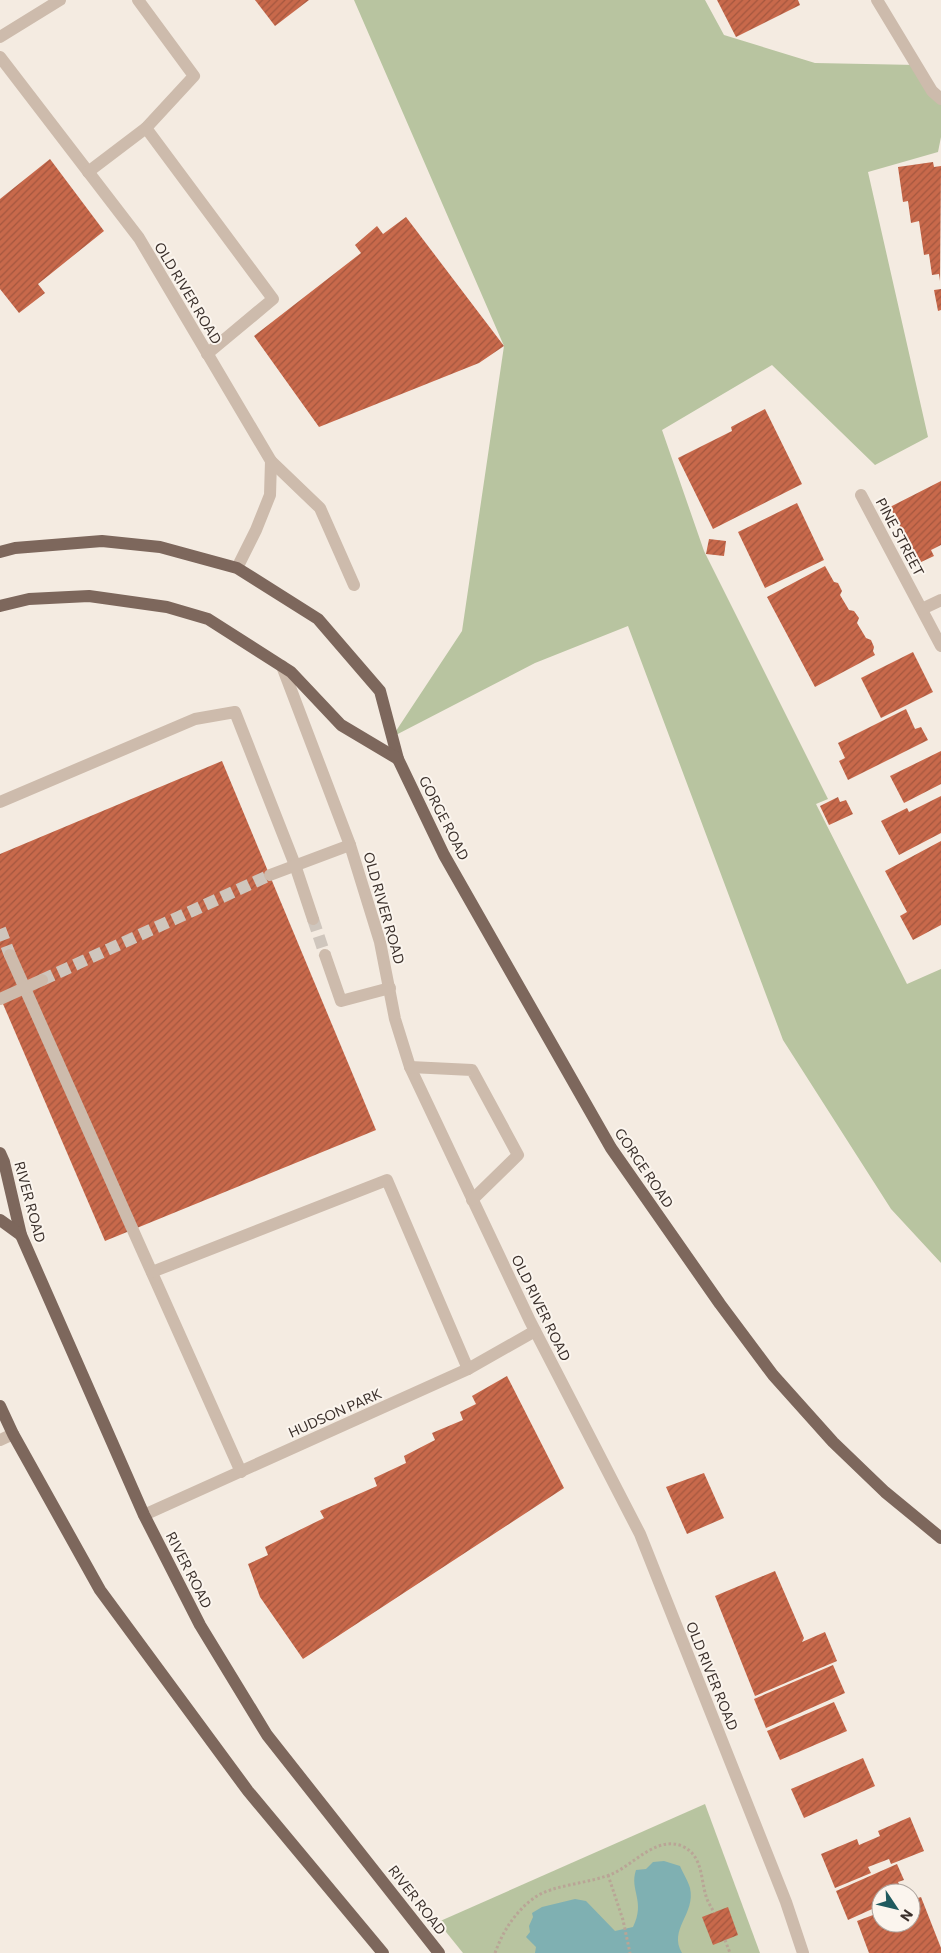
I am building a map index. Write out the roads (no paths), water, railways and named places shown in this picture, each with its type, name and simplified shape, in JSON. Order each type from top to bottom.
[{"type":"main road","name":"GORGE ROAD","points":[[0,552],[15,548],[102,541],[160,547],[237,568],[318,619],[380,691],[398,759],[444,855],[611,1148],[692,1265],[773,1376],[833,1442],[885,1492],[941,1538]]},
{"type":"main road","points":[[0,545],[15,548]]},
{"type":"main road","points":[[0,606],[29,599],[89,596],[167,607],[208,619],[291,672],[341,725],[398,759]]},
{"type":"main road","name":"RIVER ROAD","points":[[0,1153],[4,1162],[20,1235],[144,1515],[200,1625],[267,1735],[439,1953]]},
{"type":"main road","points":[[0,1220],[20,1235]]},
{"type":"main road","points":[[0,1406],[100,1590],[248,1791],[383,1953]]},
{"type":"street","points":[[0,38],[60,0]]},
{"type":"street","points":[[88,172],[146,128],[194,76],[138,0]]},
{"type":"street","points":[[877,0],[932,90],[941,99]]},
{"type":"street","name":"OLD RIVER ROAD","points":[[0,56],[139,238],[271,461],[320,508],[354,585]]},
{"type":"street","points":[[146,128],[273,299],[207,354]]},
{"type":"street","points":[[237,568],[256,530],[270,495],[271,461]]},
{"type":"street","name":"PINE STREET","points":[[861,495],[941,646]]},
{"type":"street","points":[[922,609],[941,600]]},
{"type":"street","name":"OLD RIVER ROAD","points":[[282,666],[350,845],[380,942],[395,1019],[410,1067],[532,1326],[640,1534],[786,1902],[804,1953]]},
{"type":"street","points":[[0,802],[194,719],[235,712],[295,865],[313,919]]},
{"type":"street","points":[[270,875],[350,845]]},
{"type":"street","points":[[10,955],[240,1472]]},
{"type":"street","points":[[325,955],[341,1001],[390,988]]},
{"type":"street","points":[[0,999],[42,980]]},
{"type":"street","points":[[410,1067],[472,1070],[518,1156],[472,1200]]},
{"type":"street","points":[[152,1272],[387,1180],[468,1369]]},
{"type":"street","name":"HUDSON PARK","points":[[144,1515],[468,1369],[532,1326]]},
{"type":"street","points":[[0,1440],[14,1434]]},
{"type":"water","points":[[664,1861],[680,1866],[690,1888],[689,1906],[678,1936],[682,1953],[535,1953],[536,1947],[526,1937],[530,1932],[529,1926],[533,1917],[532,1913],[542,1907],[575,1899],[586,1901],[615,1931],[633,1927],[638,1910],[634,1884],[636,1870],[646,1869],[653,1862]]},
{"type":"tunnel","points":[[42,980],[270,875]]},
{"type":"tunnel","points":[[313,919],[325,955]]},
{"type":"tunnel","points":[[0,929],[10,955]]}]
